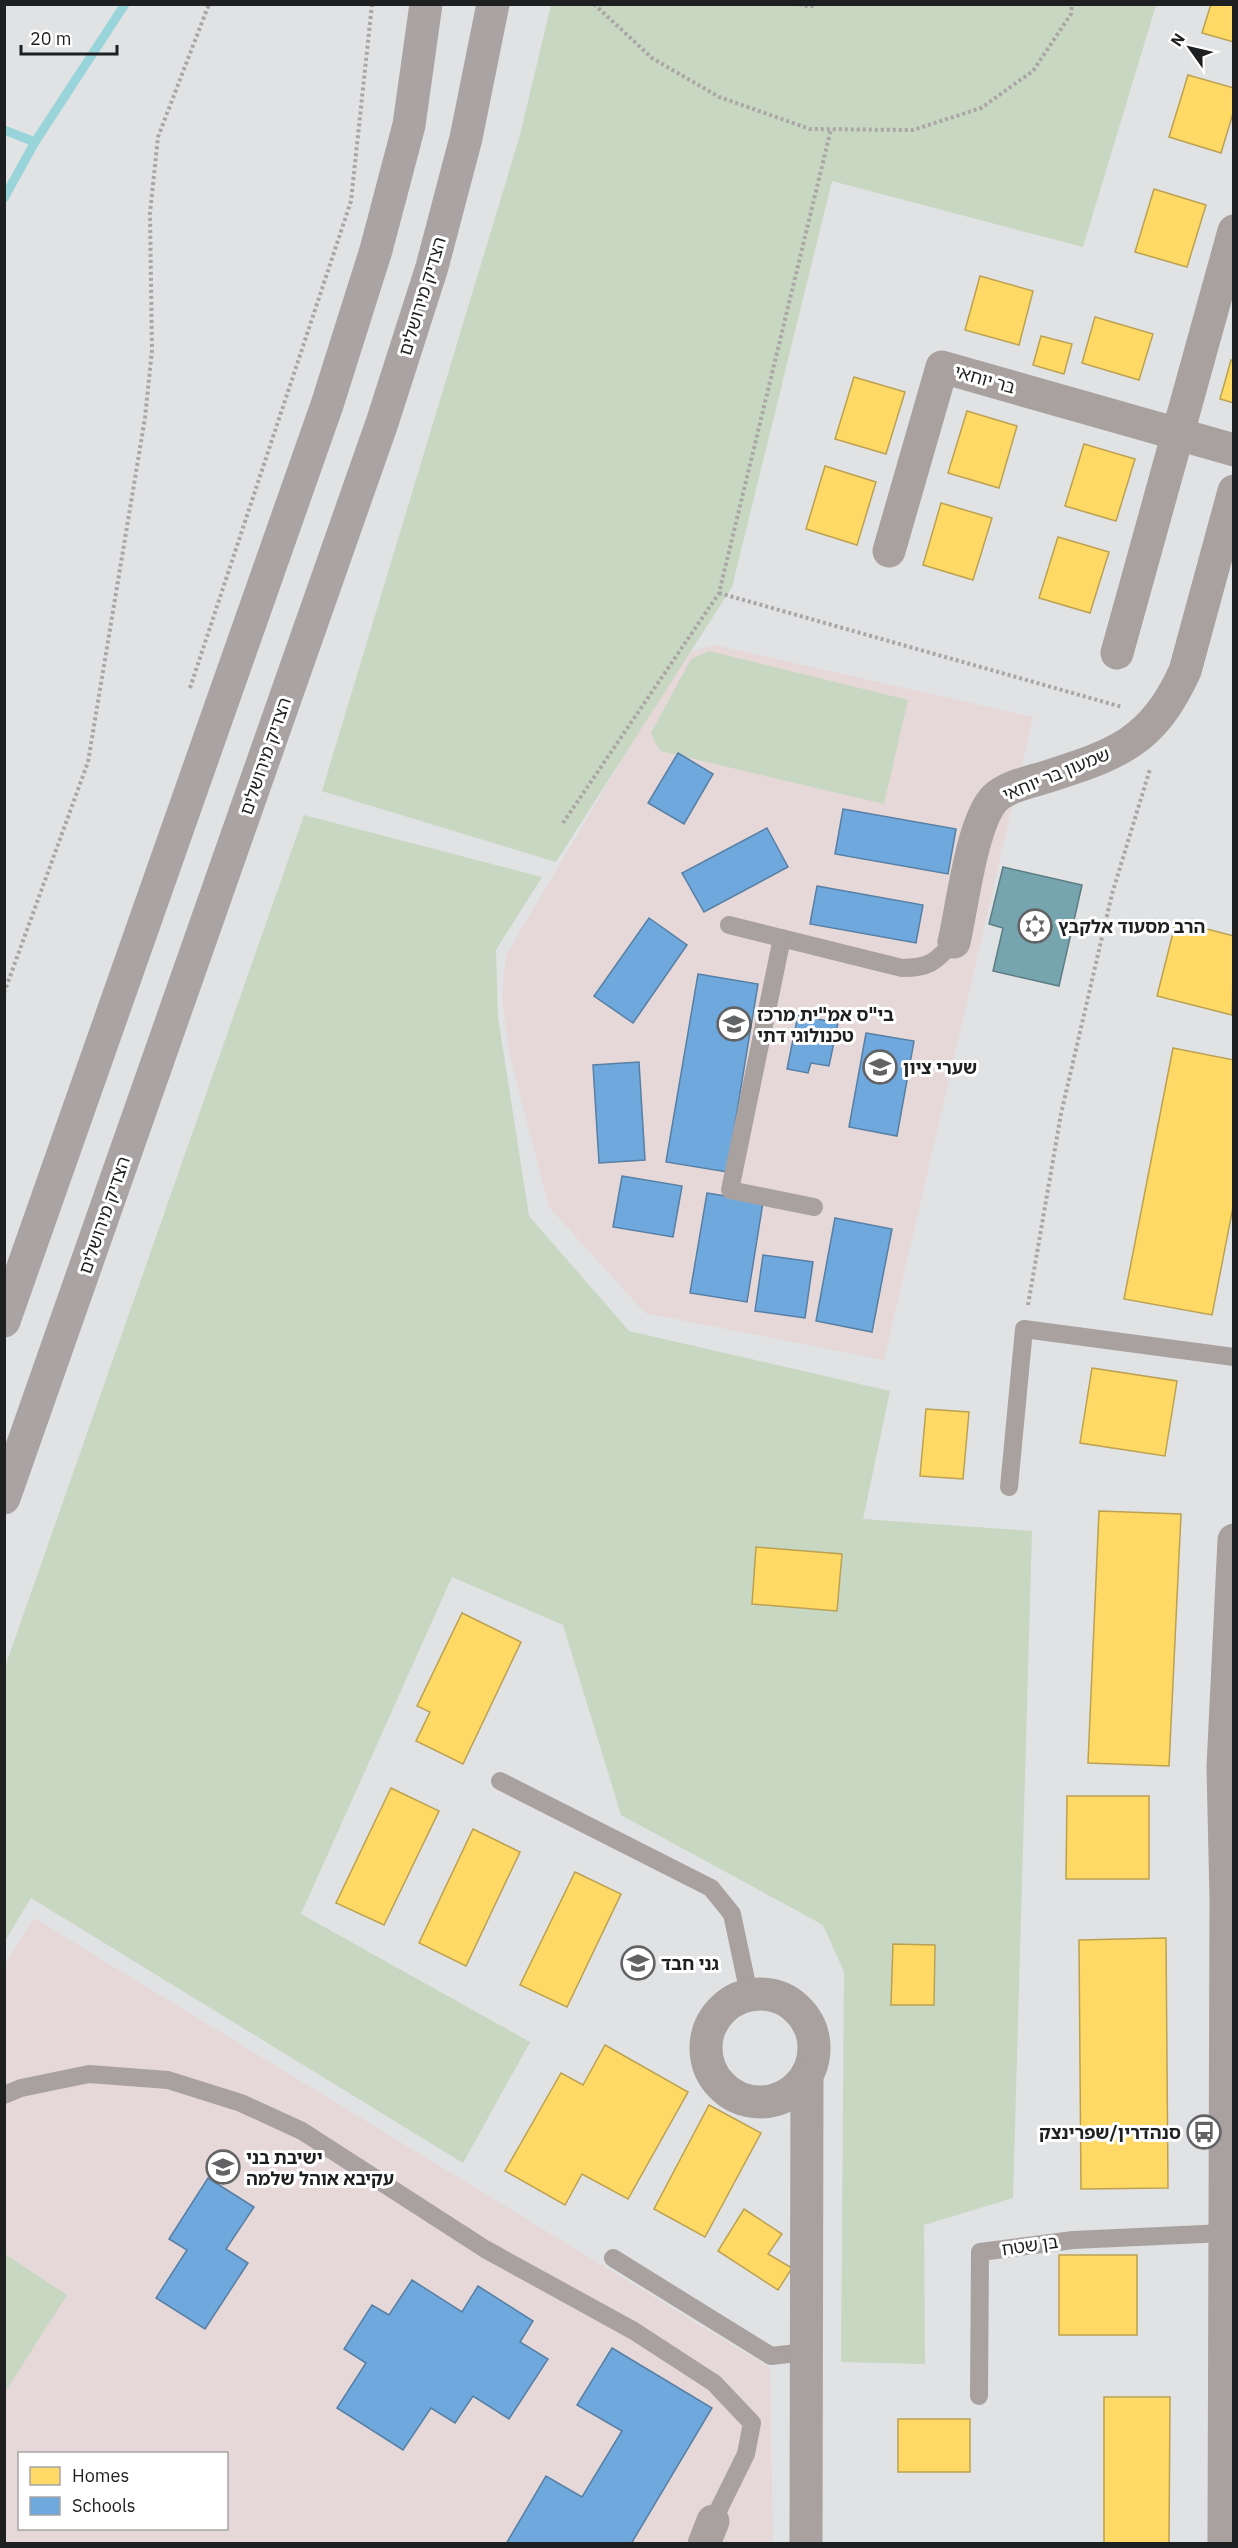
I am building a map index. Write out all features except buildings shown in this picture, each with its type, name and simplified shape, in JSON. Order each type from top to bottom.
[{"type":"main road","points":[[4,1321],[327,405],[376,250],[406,136],[426,4]]},
{"type":"main road","name":"הצדיק מירושלים","points":[[4,1498],[382,423],[432,267],[466,138],[493,4]]},
{"type":"street","points":[[1117,653],[1233,231]]},
{"type":"street","name":"בר יוחאי","points":[[889,551],[942,367],[1233,450]]},
{"type":"street","name":"שמעון בר יוחאי","points":[[954,942],[979,828],[996,798],[1014,787],[1094,761],[1142,734],[1160,717],[1172,698],[1185,671],[1233,491]]},
{"type":"street","points":[[1224,2544],[1225,2233],[1230,1898],[1222,1767],[1233,1540]]},
{"type":"street","points":[[806,2544],[807,2075],[813,2058],[814,2040],[809,2023],[798,2008],[784,1998],[767,1993],[748,1994],[732,2001],[718,2013],[709,2029],[706,2046],[708,2064],[716,2080],[729,2092],[745,2100],[763,2102],[780,2098],[795,2089],[807,2075]]},
{"type":"lane","points":[[729,925],[902,968],[921,968],[934,963],[954,942]]},
{"type":"lane","points":[[782,938],[730,1190],[814,1207]]},
{"type":"lane","points":[[1009,1487],[1024,1329],[1233,1357]]},
{"type":"lane","points":[[500,1781],[711,1888],[732,1914],[748,1994]]},
{"type":"lane","points":[[4,2095],[21,2088],[89,2074],[168,2080],[241,2103],[302,2131],[485,2249],[634,2331],[714,2383],[752,2423],[746,2454],[708,2532]]},
{"type":"lane","name":"בן שטח","points":[[979,2396],[980,2252],[1072,2240],[1225,2233]]},
{"type":"lane","points":[[613,2258],[771,2356],[806,2352]]},
{"type":"path","points":[[4,993],[88,762],[146,418],[152,350],[150,213],[158,137],[209,4]]},
{"type":"path","points":[[189,688],[351,201],[372,4]]},
{"type":"path","points":[[594,4],[652,58],[719,97],[810,129],[913,130],[981,108],[1033,71],[1071,14],[1072,4]]},
{"type":"path","points":[[799,4],[810,7],[816,4]]},
{"type":"path","points":[[563,823],[719,593],[831,129]]},
{"type":"path","points":[[719,593],[1160,717]]},
{"type":"path","points":[[1024,1329],[1061,1114],[1112,894],[1152,764]]},
{"type":"shaded area","name":"בי\"ס אמ\"ית מרכז טכנולוגי דתי","points":[[715,645],[1033,717],[884,1360],[645,1313],[549,1207],[509,1052],[502,997],[506,955],[685,653]]},
{"type":"shaded area","name":"ישיבת בני עקיבא אוהל שלמה","points":[[34,1918],[770,2368],[773,2543],[5,2543],[4,1966]]},
{"type":"green space","points":[[551,5],[1156,5],[1083,247],[832,181],[732,587],[556,862],[322,791],[520,135]]},
{"type":"green space","points":[[709,651],[908,700],[884,804],[660,751],[651,733],[691,659]]},
{"type":"green space","points":[[304,815],[542,877],[496,950],[498,1017],[529,1216],[629,1331],[890,1391],[863,1519],[1032,1531],[1013,2198],[924,2225],[925,2364],[841,2362],[844,1972],[823,1925],[621,1815],[563,1625],[452,1577],[301,1914],[530,2042],[463,2163],[31,1898],[5,1941],[5,1667]]},
{"type":"green space","points":[[5,2254],[67,2295],[5,2392]]},
{"type":"waterway","points":[[4,198],[35,142],[125,4]]},
{"type":"waterway","points":[[4,130],[35,142]]},
{"type":"place","name":"הרב מסעוד אלקבץ","points":[[1035,926]]},
{"type":"place","name":"בי\"ס אמ\"ית מרכז טכנולוגי דתי","points":[[734,1024]]},
{"type":"place","name":"שערי ציון","points":[[880,1067]]},
{"type":"place","name":"גני חבד","points":[[638,1963]]},
{"type":"place","name":"סנהדרין/שפרינצק","points":[[1204,2132]]},
{"type":"place","name":"ישיבת בני עקיבא אוהל שלמה","points":[[223,2167]]}]
